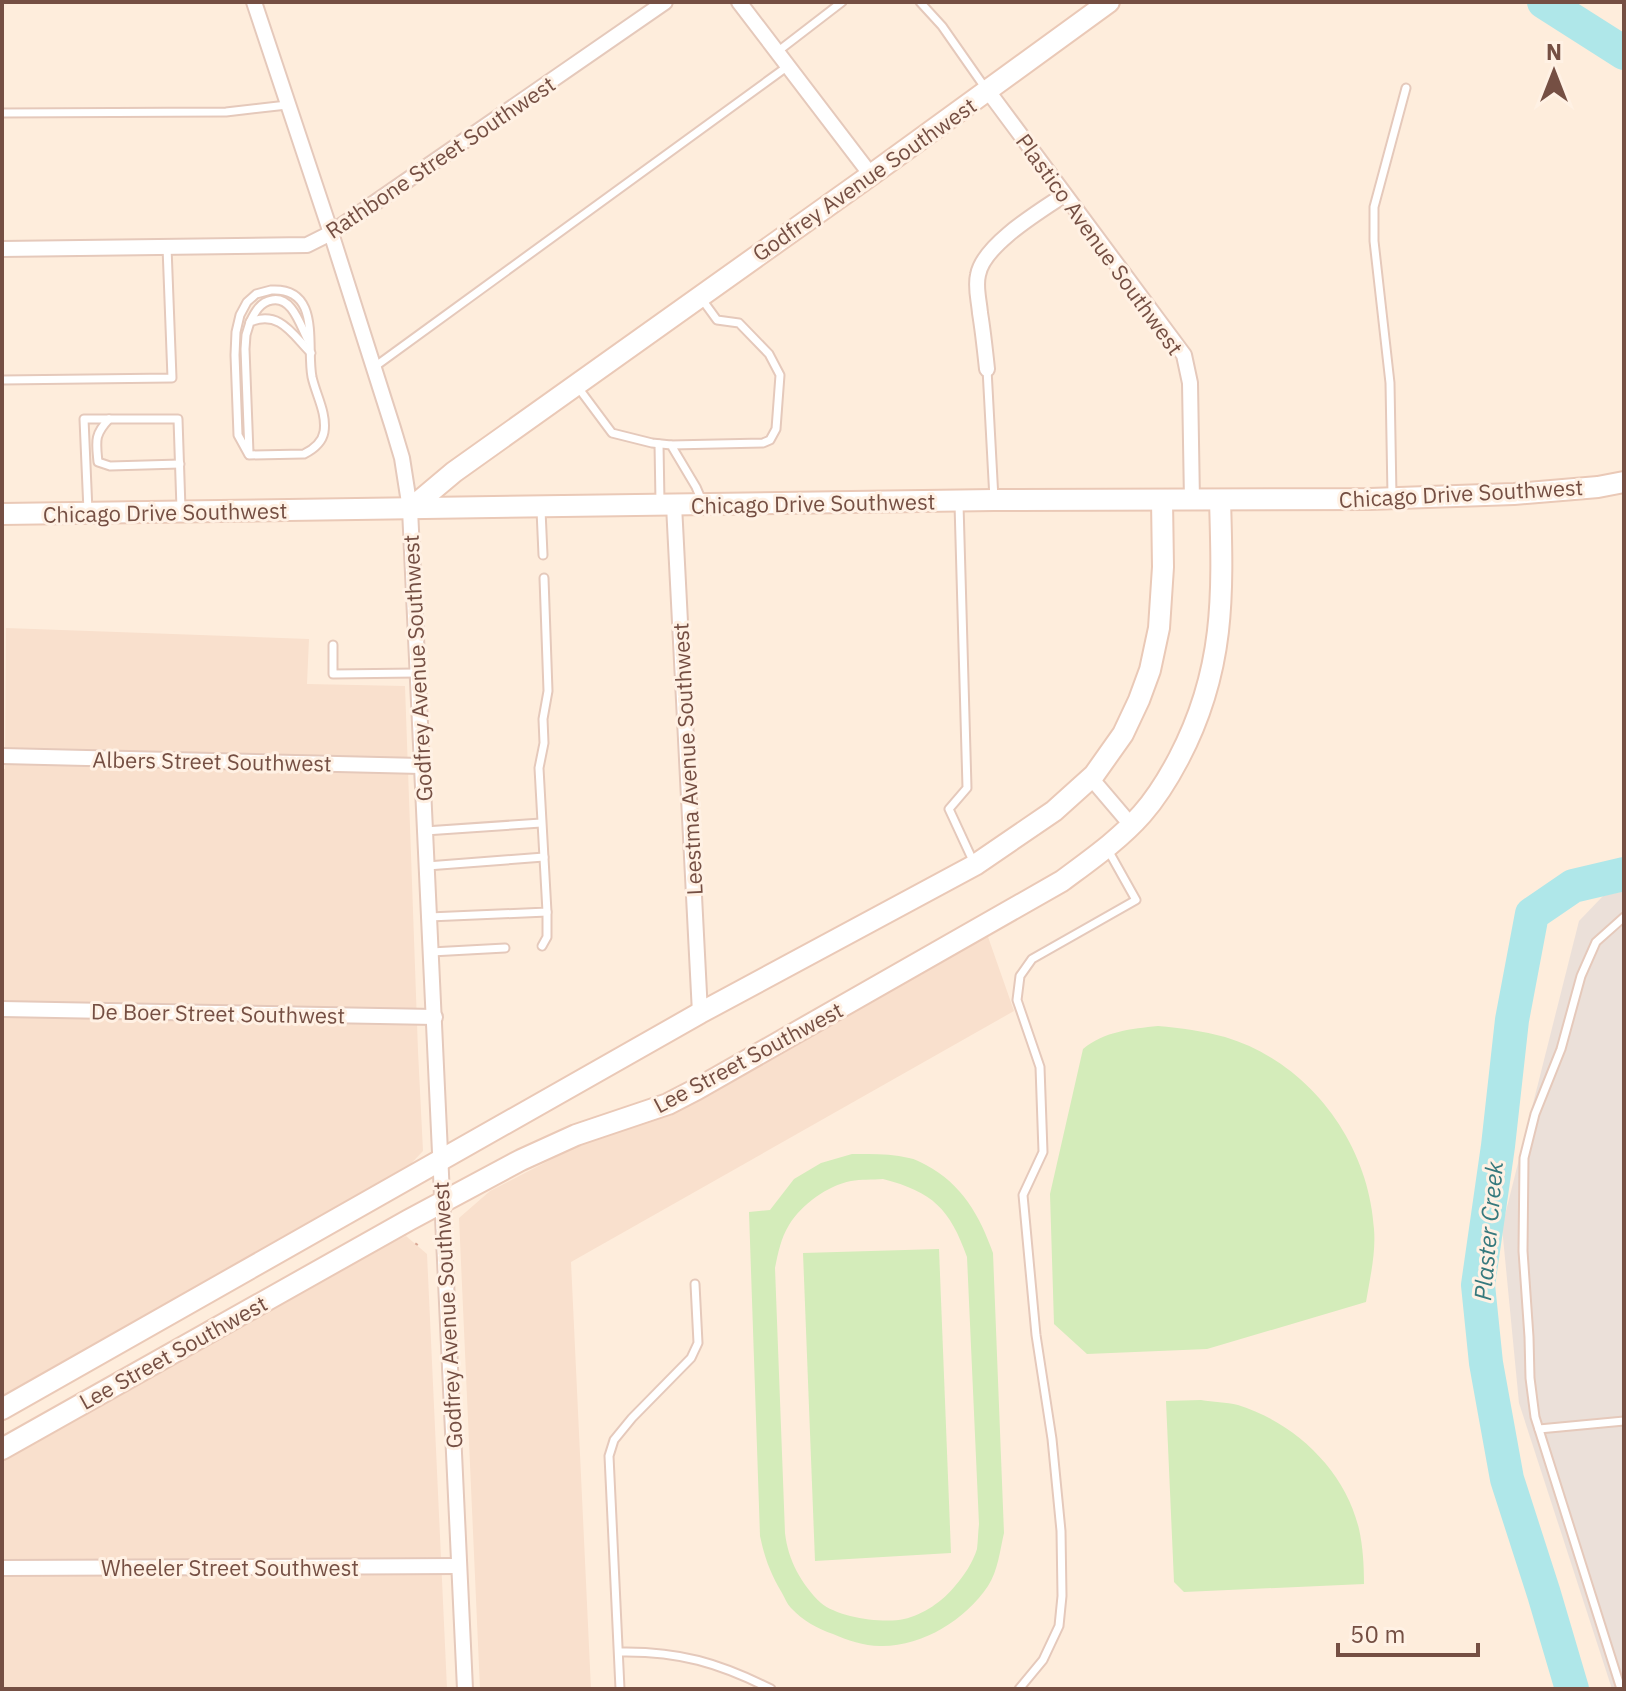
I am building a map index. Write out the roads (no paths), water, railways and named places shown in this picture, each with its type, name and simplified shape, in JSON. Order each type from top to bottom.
[{"type":"street","points":[[254,2],[402,458],[410,509]]},
{"type":"street","name":"Rathbone Street Southwest","points":[[2,249],[299,246],[316,242],[665,2]]},
{"type":"street","points":[[739,2],[871,175]]},
{"type":"street","name":"Godfrey Avenue Southwest","points":[[465,1689],[410,509],[454,472],[1109,2]]},
{"type":"street","name":"Plastico Avenue Southwest","points":[[988,91],[1184,355],[1190,383],[1192,501]]},
{"type":"street","points":[[987,369],[977,288],[978,272],[1003,239],[1064,195]]},
{"type":"street","name":"Chicago Drive Southwest","points":[[2,514],[994,500],[1392,498],[1514,494],[1624,482]]},
{"type":"street","name":"Lee Street Southwest","points":[[2,1409],[700,1013],[975,865],[1054,811],[1091,778],[1123,734],[1150,670],[1159,628],[1163,567],[1162,500]]},
{"type":"street","name":"Lee Street Southwest","points":[[2,1449],[521,1160],[576,1135],[668,1104],[697,1089],[1062,881],[1107,848],[1143,814],[1168,779],[1188,741],[1210,683],[1221,613],[1220,500]]},
{"type":"street","name":"Leestma Avenue Southwest","points":[[667,506],[700,1013]]},
{"type":"street","name":"Albers Street Southwest","points":[[2,756],[421,766]]},
{"type":"street","points":[[1091,778],[1131,825]]},
{"type":"street","name":"De Boer Street Southwest","points":[[2,1009],[435,1017]]},
{"type":"street","name":"Wheeler Street Southwest","points":[[2,1568],[459,1566]]},
{"type":"lane","points":[[777,52],[842,2]]},
{"type":"lane","points":[[920,2],[942,26],[988,91]]},
{"type":"lane","points":[[373,368],[788,66]]},
{"type":"lane","points":[[1392,498],[1390,383],[1374,241],[1374,207],[1406,88]]},
{"type":"lane","points":[[2,113],[226,112],[287,105]]},
{"type":"lane","points":[[2,380],[172,378],[167,247]]},
{"type":"lane","points":[[281,290],[293,293],[305,309],[309,321],[313,380],[324,421],[321,440],[304,454],[249,455],[238,435],[235,355],[238,323],[247,302],[256,294],[281,290]]},
{"type":"lane","points":[[575,385],[612,433],[671,445],[763,443],[770,440],[776,429],[780,375],[769,354],[739,323],[717,320],[700,296]]},
{"type":"lane","points":[[249,455],[245,349],[246,335],[257,308],[274,299],[285,301],[292,309],[311,350]]},
{"type":"lane","points":[[250,322],[266,317],[278,320],[311,350]]},
{"type":"lane","points":[[987,369],[994,500]]},
{"type":"lane","points":[[89,513],[84,419],[178,419],[181,512]]},
{"type":"lane","points":[[109,419],[99,430],[96,444],[98,462],[110,466],[180,464]]},
{"type":"lane","points":[[659,444],[667,506]]},
{"type":"lane","points":[[671,445],[704,505]]},
{"type":"lane","points":[[959,501],[967,788],[949,809],[975,865]]},
{"type":"lane","points":[[541,507],[543,555]]},
{"type":"lane","points":[[542,946],[547,937],[539,768],[548,691],[544,578]]},
{"type":"lane","points":[[333,645],[333,674],[417,673]]},
{"type":"lane","points":[[425,831],[541,823]]},
{"type":"lane","points":[[1019,1689],[1043,1660],[1059,1626],[1062,1596],[1061,1531],[1052,1439],[1036,1335],[1023,1195],[1043,1152],[1040,1067],[1017,1000],[1020,976],[1032,959],[1136,900],[1107,848]]},
{"type":"lane","points":[[427,866],[544,857]]},
{"type":"lane","points":[[429,917],[547,912]]},
{"type":"lane","points":[[1621,1689],[1535,1417],[1523,1251],[1524,1158],[1535,1114],[1561,1049],[1581,976],[1596,942],[1624,917]]},
{"type":"lane","points":[[431,952],[505,948]]},
{"type":"lane","points":[[620,1689],[609,1456],[614,1440],[632,1418],[691,1358],[698,1343],[695,1284]]},
{"type":"lane","points":[[1539,1429],[1624,1421]]},
{"type":"lane","points":[[620,1652],[681,1656],[718,1665],[771,1689]]},
{"type":"waterway","name":"Plaster Creek","points":[[1544,2],[1624,53]]},
{"type":"waterway","name":"Plaster Creek","points":[[1572,1689],[1507,1479],[1486,1363],[1478,1285],[1512,1020],[1532,914],[1573,886],[1624,874]]}]
